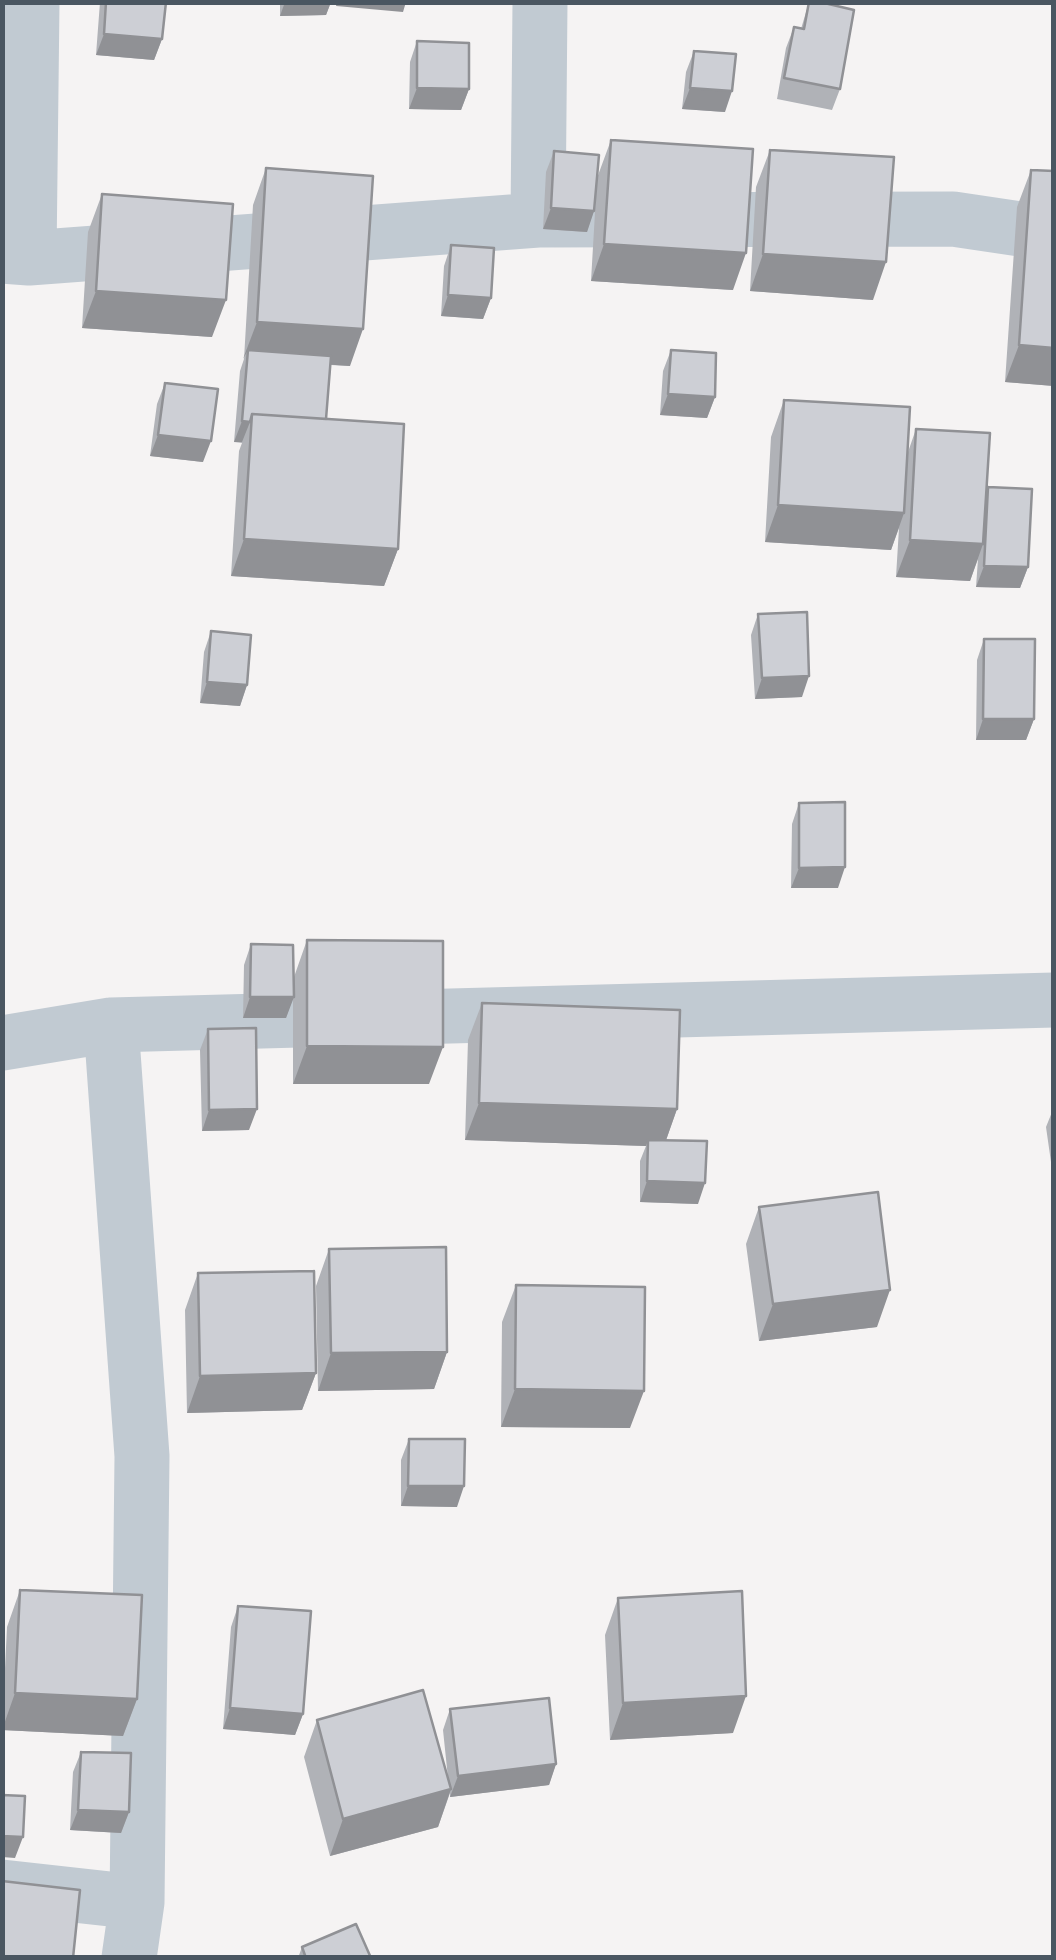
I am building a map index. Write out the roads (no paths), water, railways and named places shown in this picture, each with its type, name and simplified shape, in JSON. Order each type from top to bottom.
[{"type":"street","points":[[32,2],[16,258],[538,220],[953,220],[1054,234]]},
{"type":"street","points":[[538,220],[540,2]]},
{"type":"street","points":[[2,1043],[111,1025],[1054,1000]]},
{"type":"street","points":[[111,1025],[142,1456],[137,1902],[129,1958]]},
{"type":"street","points":[[2,1887],[137,1902]]}]
